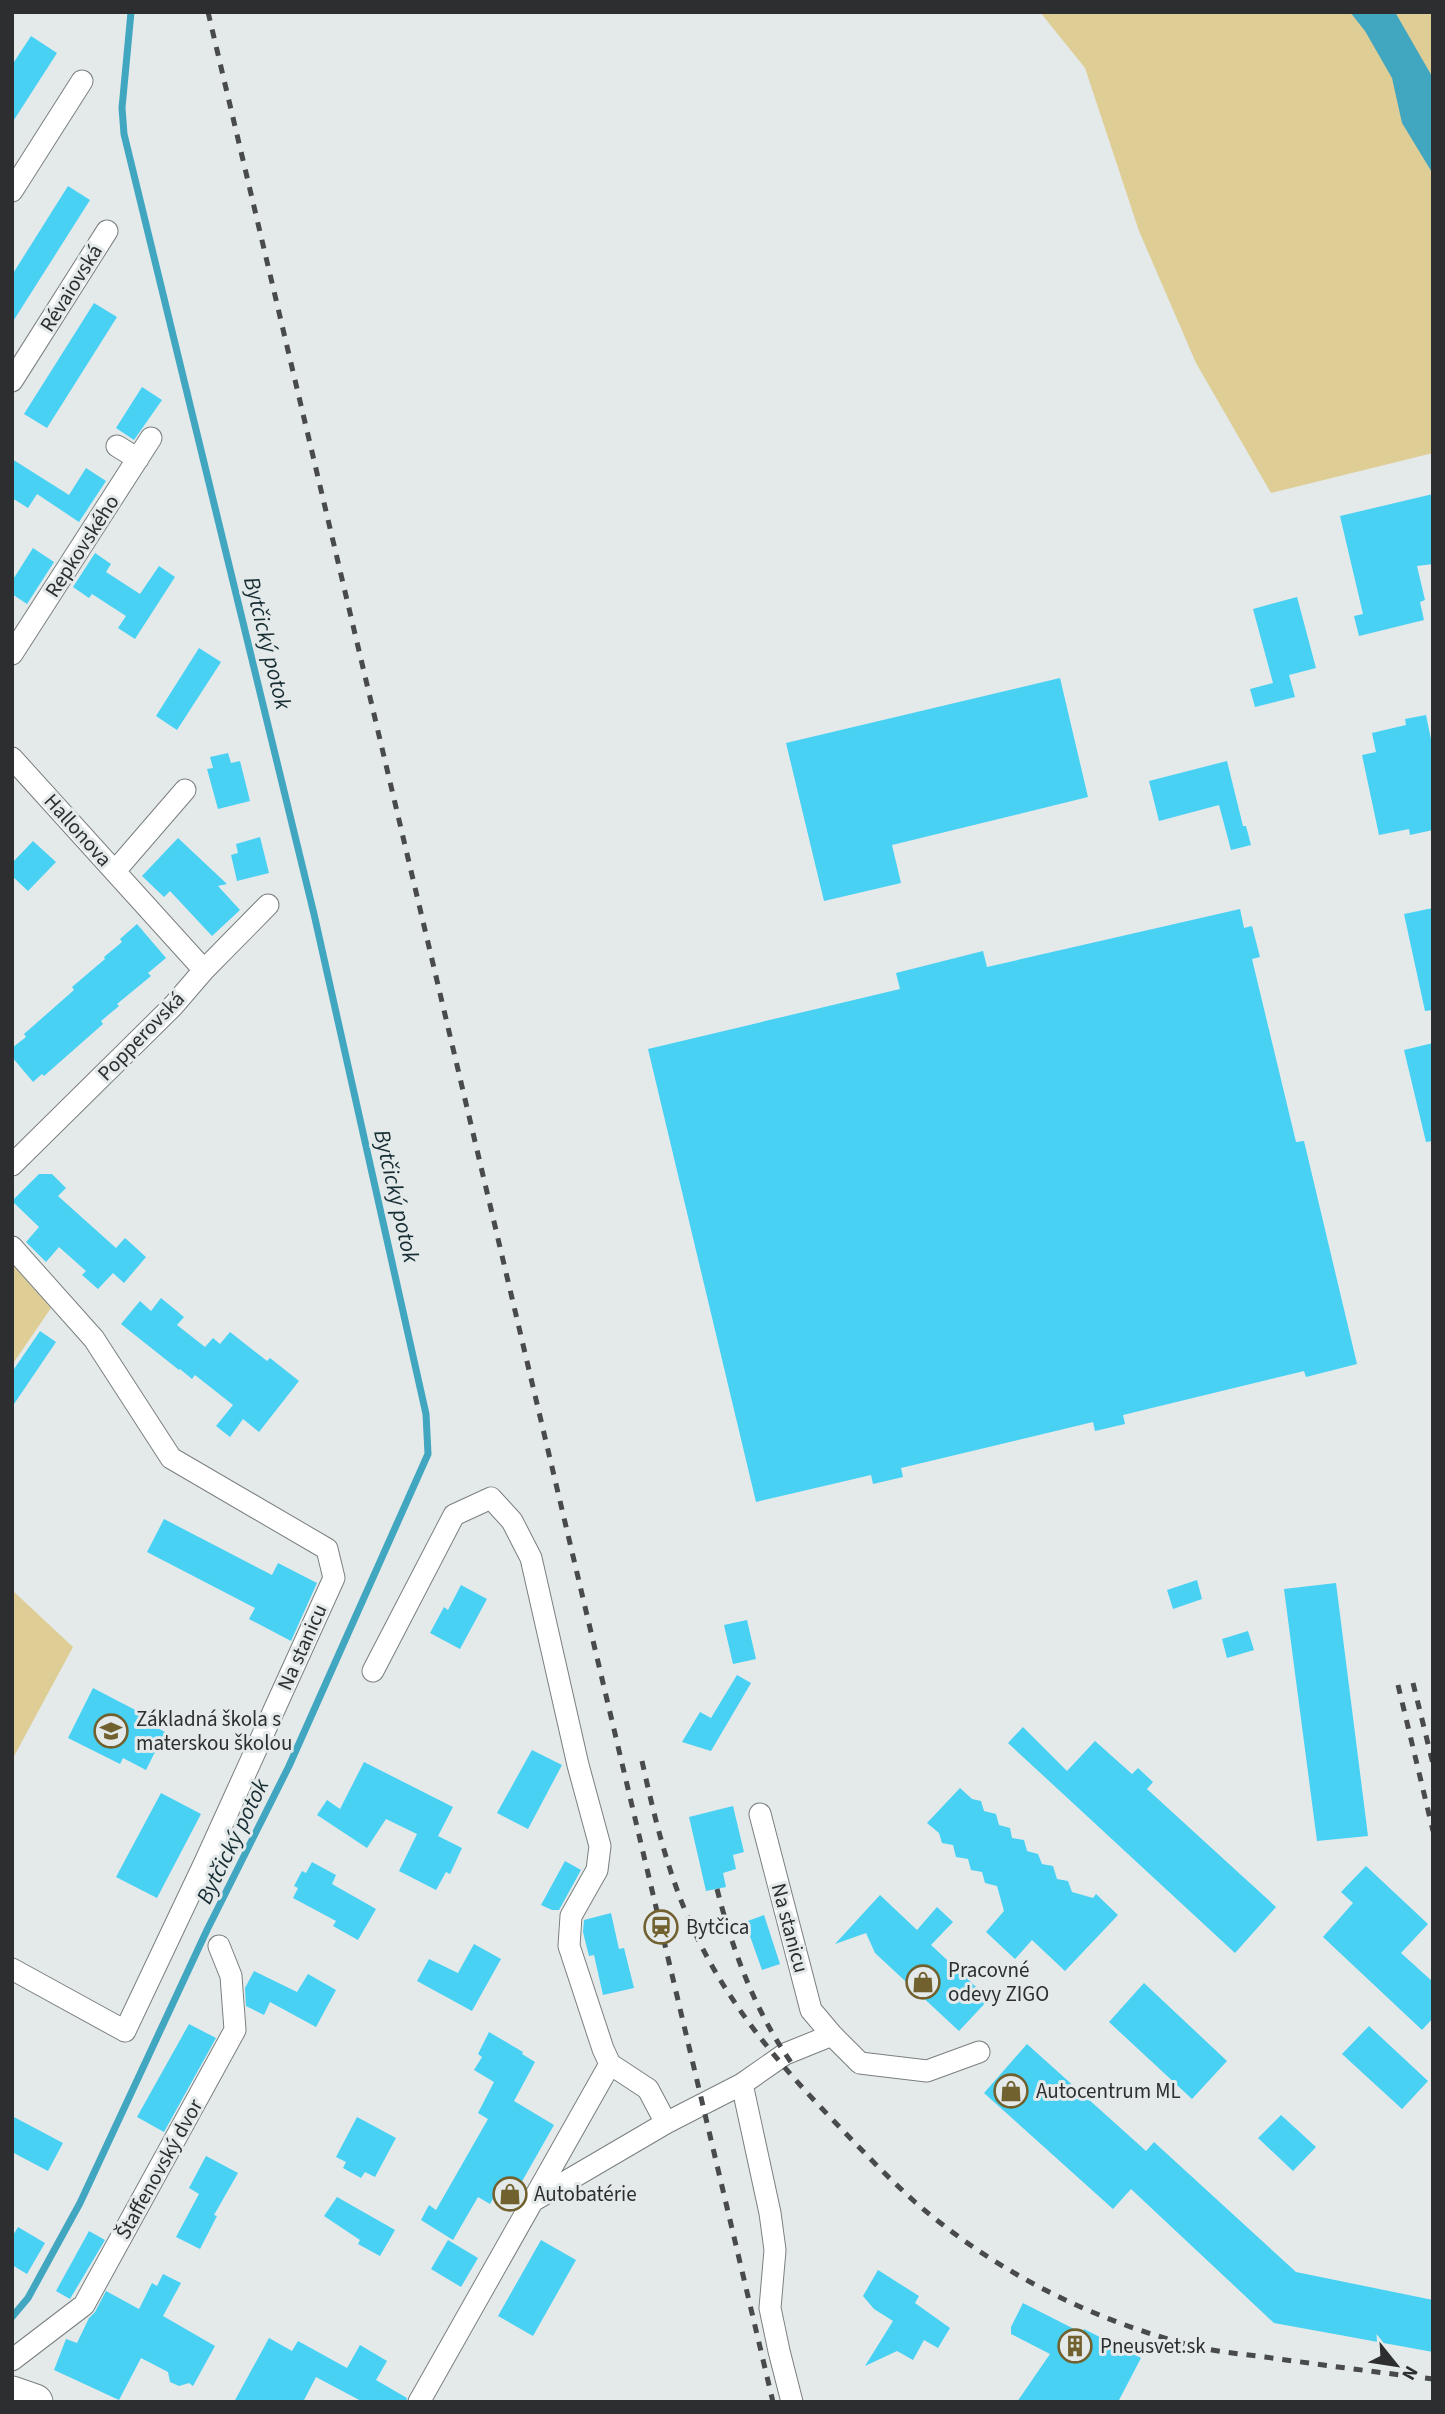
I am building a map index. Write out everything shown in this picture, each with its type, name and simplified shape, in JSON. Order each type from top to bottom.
[{"type":"main road","points":[[12,2394],[35,2402]]},
{"type":"street","points":[[12,191],[82,81]]},
{"type":"street","name":"Révaiovská","points":[[12,381],[107,230]]},
{"type":"street","name":"Repkovského","points":[[12,654],[151,438]]},
{"type":"street","points":[[117,446],[138,459]]},
{"type":"street","name":"Hallonova","points":[[12,758],[204,970]]},
{"type":"street","name":"Hallonova","points":[[115,871],[186,790]]},
{"type":"street","name":"Popperovská","points":[[12,1165],[173,1006],[268,905]]},
{"type":"street","name":"Na stanicu","points":[[12,1247],[94,1339],[171,1458],[327,1549],[334,1578],[125,2031],[12,1969]]},
{"type":"street","points":[[373,1671],[454,1516],[491,1498],[512,1521],[531,1558],[578,1765],[600,1846],[597,1870],[571,1916],[569,1946],[610,2064],[648,2089],[666,2123]]},
{"type":"street","name":"Na stanicu","points":[[760,1814],[811,2010],[832,2035],[860,2063],[927,2071],[979,2052]]},
{"type":"street","name":"Štaffenovský dvor","points":[[12,2360],[83,2305],[235,2029],[231,1976],[219,1946]]},
{"type":"street","points":[[530,2203],[666,2123],[742,2084],[785,2054],[832,2035]]},
{"type":"street","points":[[419,2402],[610,2064]]},
{"type":"street","points":[[742,2084],[771,2213],[775,2250],[770,2308],[792,2402]]},
{"type":"shaded area","points":[[1040,12],[1433,12],[1433,453],[1271,493],[1196,363],[1139,231],[1085,68]]},
{"type":"shaded area","points":[[12,1264],[51,1308],[12,1365]]},
{"type":"shaded area","points":[[12,1590],[73,1647],[12,1760]]},
{"type":"water","points":[[1350,12],[1395,12],[1433,78],[1433,174],[1402,123],[1392,78],[1365,31]]},
{"type":"building","points":[[31,36],[57,53],[12,123],[12,65]]},
{"type":"building","points":[[68,186],[90,200],[12,323],[12,275]]},
{"type":"building","points":[[94,303],[117,317],[47,428],[24,414]]},
{"type":"building","points":[[142,387],[162,400],[134,440],[116,428]]},
{"type":"building","points":[[12,459],[69,495],[86,468],[106,481],[79,522],[37,494],[28,508],[12,498]]},
{"type":"building","points":[[1433,494],[1433,564],[1417,566],[1425,600],[1420,602],[1424,620],[1359,636],[1354,616],[1363,614],[1340,516]]},
{"type":"building","points":[[33,548],[54,562],[27,604],[12,594],[12,581]]},
{"type":"building","points":[[95,553],[111,564],[106,572],[140,594],[159,566],[175,577],[135,639],[118,628],[126,616],[92,594],[89,598],[73,587]]},
{"type":"building","points":[[1297,597],[1316,668],[1289,675],[1295,697],[1255,707],[1250,689],[1273,683],[1253,609]]},
{"type":"building","points":[[199,648],[221,662],[177,730],[156,716]]},
{"type":"building","points":[[1060,678],[1088,797],[892,845],[901,883],[824,901],[786,743]]},
{"type":"building","points":[[1426,715],[1433,749],[1433,830],[1410,835],[1409,829],[1379,835],[1362,755],[1376,752],[1372,733],[1406,725],[1405,719]]},
{"type":"building","points":[[228,753],[231,763],[240,761],[250,801],[218,809],[207,769],[213,768],[210,757]]},
{"type":"building","points":[[1227,761],[1243,826],[1246,826],[1251,845],[1231,850],[1219,805],[1159,821],[1149,781]]},
{"type":"building","points":[[260,837],[269,873],[237,881],[231,855],[238,853],[236,844]]},
{"type":"building","points":[[178,838],[227,884],[218,886],[240,910],[212,936],[170,891],[164,897],[142,876]]},
{"type":"building","points":[[33,841],[56,862],[28,891],[12,876],[12,863]]},
{"type":"building","points":[[1433,908],[1433,1010],[1425,1011],[1404,914]]},
{"type":"building","points":[[1240,909],[1244,928],[1252,926],[1260,957],[1252,959],[1296,1142],[1304,1141],[1357,1364],[1306,1377],[1304,1371],[1123,1415],[1125,1424],[1095,1431],[1093,1422],[901,1468],[903,1477],[873,1484],[871,1475],[756,1502],[648,1049],[900,989],[896,973],[983,951],[987,967]]},
{"type":"building","points":[[137,924],[166,958],[148,973],[151,976],[117,1004],[119,1006],[101,1021],[103,1024],[44,1076],[42,1074],[33,1082],[12,1057],[12,1048],[74,990],[72,987],[105,959],[104,957],[122,942],[120,939]]},
{"type":"building","points":[[1433,1043],[1433,1141],[1426,1142],[1404,1050]]},
{"type":"building","points":[[39,1174],[52,1174],[66,1188],[58,1196],[116,1248],[125,1238],[146,1257],[124,1283],[113,1273],[98,1289],[82,1275],[86,1271],[59,1247],[46,1262],[26,1242],[39,1227],[12,1201]]},
{"type":"building","points":[[161,1298],[184,1317],[177,1325],[205,1347],[213,1338],[220,1344],[230,1332],[267,1361],[270,1358],[299,1381],[259,1432],[243,1419],[230,1437],[216,1426],[233,1405],[195,1375],[192,1379],[179,1370],[121,1324],[140,1301],[151,1311]]},
{"type":"building","points":[[40,1331],[56,1342],[12,1407],[12,1372]]},
{"type":"building","points":[[164,1519],[272,1575],[278,1563],[317,1583],[291,1641],[249,1619],[255,1608],[147,1552]]},
{"type":"building","points":[[1197,1580],[1202,1599],[1173,1609],[1167,1590]]},
{"type":"building","points":[[1336,1583],[1368,1836],[1317,1841],[1284,1589]]},
{"type":"building","points":[[461,1585],[487,1599],[460,1649],[430,1633],[444,1607],[448,1610]]},
{"type":"building","points":[[747,1620],[756,1659],[733,1664],[724,1625]]},
{"type":"building","points":[[1248,1631],[1254,1650],[1227,1658],[1222,1639]]},
{"type":"building","points":[[737,1675],[751,1683],[711,1751],[682,1742],[700,1712],[711,1718]]},
{"type":"building","points":[[93,1688],[145,1715],[142,1720],[165,1732],[146,1770],[123,1758],[120,1764],[68,1738]]},
{"type":"building","points":[[1023,1727],[1067,1771],[1095,1741],[1132,1774],[1138,1768],[1153,1782],[1147,1789],[1276,1907],[1235,1953],[1008,1743]]},
{"type":"building","points":[[532,1750],[562,1765],[528,1829],[497,1813]]},
{"type":"building","points":[[364,1762],[453,1807],[438,1836],[462,1848],[450,1874],[446,1872],[436,1890],[399,1871],[417,1834],[386,1819],[367,1848],[317,1815],[327,1800],[340,1809]]},
{"type":"building","points":[[960,1788],[972,1799],[981,1801],[984,1811],[996,1814],[999,1825],[1010,1828],[1012,1838],[1024,1840],[1027,1851],[1038,1854],[1042,1864],[1053,1866],[1057,1879],[1068,1881],[1072,1892],[1093,1898],[1096,1894],[1118,1915],[1065,1971],[1032,1940],[1015,1959],[986,1932],[1004,1911],[997,1886],[985,1883],[982,1872],[971,1870],[968,1859],[956,1857],[953,1845],[942,1843],[939,1833],[927,1823]]},
{"type":"building","points":[[161,1793],[201,1814],[157,1898],[116,1877]]},
{"type":"building","points":[[733,1806],[744,1852],[733,1855],[736,1869],[723,1873],[726,1887],[706,1891],[689,1817]]},
{"type":"building","points":[[565,1861],[581,1870],[559,1910],[552,1910],[541,1905]]},
{"type":"building","points":[[312,1862],[336,1875],[332,1884],[376,1909],[358,1940],[333,1926],[336,1921],[293,1898],[298,1888],[294,1886],[302,1871],[306,1873]]},
{"type":"building","points":[[1366,1866],[1428,1924],[1401,1953],[1433,1982],[1433,2018],[1422,2030],[1323,1937],[1353,1903],[1341,1892]]},
{"type":"building","points":[[880,1895],[917,1930],[937,1907],[953,1922],[931,1945],[989,1999],[959,2031],[875,1953],[866,1933],[835,1944]]},
{"type":"building","points":[[611,1913],[619,1949],[624,1948],[634,1988],[603,1995],[594,1955],[589,1956],[583,1932],[584,1920]]},
{"type":"building","points":[[764,1915],[780,1964],[762,1970],[745,1922]]},
{"type":"building","points":[[474,1944],[501,1959],[472,2011],[417,1981],[429,1959],[458,1973]]},
{"type":"building","points":[[254,1971],[297,1992],[308,1974],[336,1990],[316,2027],[270,2002],[264,2015],[246,2006],[245,1988]]},
{"type":"building","points":[[1144,1983],[1227,2061],[1192,2099],[1109,2022]]},
{"type":"building","points":[[189,2024],[216,2038],[164,2132],[137,2117]]},
{"type":"building","points":[[1369,2026],[1428,2081],[1402,2109],[1342,2054]]},
{"type":"building","points":[[489,2032],[535,2062],[514,2101],[554,2125],[508,2206],[494,2197],[490,2204],[478,2197],[453,2240],[421,2220],[429,2205],[436,2210],[488,2119],[478,2113],[494,2082],[474,2070],[482,2057],[478,2054]]},
{"type":"building","points":[[1027,2044],[1146,2151],[1154,2142],[1296,2272],[1433,2300],[1433,2352],[1274,2323],[1131,2189],[1113,2209],[984,2093]]},
{"type":"building","points":[[1281,2115],[1316,2147],[1293,2171],[1258,2138]]},
{"type":"building","points":[[12,2116],[63,2143],[48,2171],[12,2152]]},
{"type":"building","points":[[357,2117],[396,2138],[375,2177],[365,2172],[361,2178],[343,2168],[346,2162],[336,2157]]},
{"type":"building","points":[[206,2156],[238,2173],[214,2215],[217,2216],[200,2249],[176,2237],[199,2194],[189,2188]]},
{"type":"building","points":[[337,2197],[395,2230],[380,2256],[358,2244],[360,2240],[324,2216]]},
{"type":"building","points":[[18,2227],[45,2243],[27,2274],[12,2265],[12,2237]]},
{"type":"building","points":[[89,2231],[105,2240],[70,2299],[56,2291]]},
{"type":"building","points":[[448,2240],[478,2258],[461,2287],[431,2269]]},
{"type":"building","points":[[541,2240],[576,2260],[533,2336],[498,2316]]},
{"type":"building","points":[[878,2270],[919,2296],[915,2303],[950,2328],[938,2348],[924,2340],[913,2360],[897,2351],[865,2366],[893,2321],[874,2309],[863,2296]]},
{"type":"building","points":[[163,2274],[181,2283],[163,2316],[215,2346],[193,2386],[189,2383],[179,2386],[170,2382],[168,2372],[141,2358],[119,2400],[54,2370],[66,2339],[77,2343],[106,2291],[139,2309],[152,2283],[157,2286]]},
{"type":"building","name":"Pneusvet.sk","points":[[1023,2303],[1082,2333],[1084,2329],[1141,2358],[1118,2402],[1017,2402],[1050,2354],[1011,2334],[1011,2327]]},
{"type":"building","points":[[269,2338],[292,2351],[298,2341],[347,2368],[360,2345],[387,2361],[376,2380],[407,2398],[406,2402],[363,2402],[316,2377],[303,2402],[234,2402]]},
{"type":"waterway","name":"Bytčický potok","points":[[12,2317],[28,2298],[80,2203],[207,1930],[289,1766],[428,1454],[426,1414],[314,914],[124,134],[122,108],[131,12]]},
{"type":"railway","points":[[208,12],[773,2402]]},
{"type":"railway","points":[[1413,1683],[1433,1764]]},
{"type":"railway","points":[[1398,1685],[1433,1831]]},
{"type":"railway","points":[[642,1761],[670,1870],[695,1933],[722,1983],[772,2053],[810,2096],[893,2181],[946,2227],[1011,2271],[1046,2290],[1082,2308],[1156,2335],[1220,2351],[1433,2379]]},
{"type":"railway","points":[[717,1889],[747,1982],[769,2026],[795,2068]]},
{"type":"place","name":"Základná škola s materskou školou","points":[[111,1731]]},
{"type":"place","name":"Bytčica","points":[[661,1927]]},
{"type":"place","name":"Pracovné odevy ZIGO","points":[[923,1982]]},
{"type":"place","name":"Autocentrum ML","points":[[1011,2091]]},
{"type":"place","name":"Autobatérie","points":[[510,2194]]},
{"type":"place","name":"Pneusvet.sk","points":[[1075,2346]]}]
